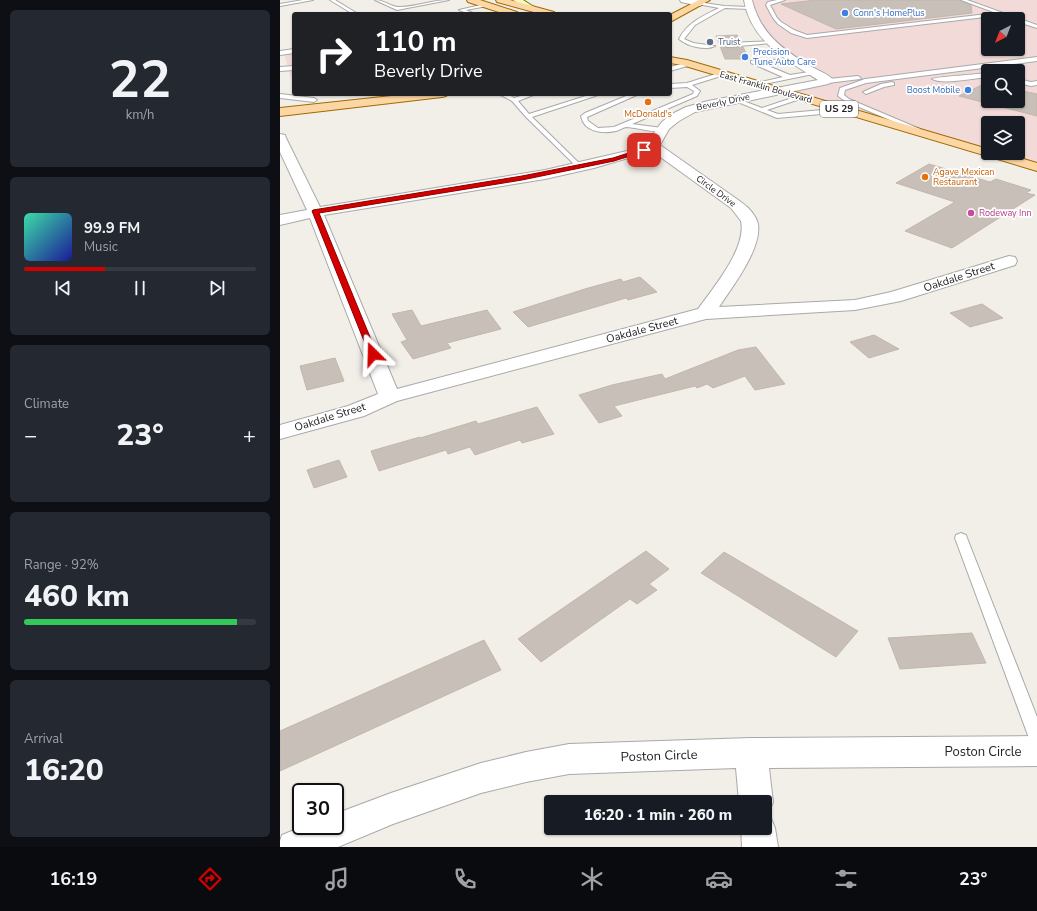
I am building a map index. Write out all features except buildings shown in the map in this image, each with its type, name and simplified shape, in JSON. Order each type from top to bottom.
[{"type":"main road","points":[[471,0],[506,12]]},
{"type":"main road","points":[[500,0],[545,12]]},
{"type":"main road","points":[[517,0],[530,7]]},
{"type":"main road","points":[[672,18],[703,2]]},
{"type":"main road","name":"East Franklin Boulevard","points":[[672,53],[675,54],[686,63]]},
{"type":"main road","name":"East Franklin Boulevard","points":[[672,60],[686,63],[981,151]]},
{"type":"main road","points":[[280,104],[355,96]]},
{"type":"main road","points":[[280,112],[424,96]]},
{"type":"main road","name":"East Franklin Boulevard","points":[[1013,160],[1037,167]]},
{"type":"street","points":[[684,0],[703,2]]},
{"type":"street","points":[[748,4],[755,22],[771,42],[794,61],[828,81]]},
{"type":"street","name":"Beverly Drive","points":[[653,146],[662,130],[678,116],[689,110],[708,104],[736,100],[828,81]]},
{"type":"street","points":[[280,138],[315,211],[390,397]]},
{"type":"street","points":[[280,220],[315,211],[486,185],[580,167],[634,154],[653,146]]},
{"type":"street","name":"Circle Drive","points":[[653,146],[736,205],[747,216],[749,221],[750,228],[747,242],[739,262],[705,314]]},
{"type":"street","name":"Oakdale Street","points":[[280,432],[356,411],[390,397],[705,314],[855,306],[895,297],[1009,261]]},
{"type":"street","name":"Poston Circle","points":[[311,844],[391,809],[481,778],[526,767],[569,759],[751,753],[1037,751]]},
{"type":"street","points":[[751,753],[755,795]]},
{"type":"street","points":[[759,835],[760,847]]},
{"type":"lane","points":[[280,5],[311,0]]},
{"type":"lane","points":[[332,0],[353,12]]},
{"type":"lane","points":[[377,0],[397,9],[397,11],[399,12]]},
{"type":"lane","points":[[397,9],[447,0]]},
{"type":"lane","points":[[783,0],[770,3],[768,5],[776,19],[784,26],[804,37],[811,38],[981,17]]},
{"type":"lane","points":[[963,0],[997,12]]},
{"type":"lane","points":[[382,2],[389,1]]},
{"type":"lane","points":[[703,2],[724,7]]},
{"type":"lane","points":[[712,46],[687,43],[681,39],[684,31],[698,20],[724,7],[748,4]]},
{"type":"lane","points":[[467,12],[461,10],[485,5]]},
{"type":"lane","points":[[1025,23],[1037,27]]},
{"type":"lane","points":[[727,45],[771,42]]},
{"type":"lane","points":[[280,53],[292,51]]},
{"type":"lane","points":[[932,136],[841,96],[842,89],[851,84],[865,80],[908,76],[1037,59]]},
{"type":"lane","points":[[789,76],[753,62],[794,61]]},
{"type":"lane","points":[[672,68],[686,63]]},
{"type":"lane","points":[[280,69],[292,68]]},
{"type":"lane","points":[[755,84],[789,76],[815,73]]},
{"type":"lane","points":[[672,86],[688,85],[722,74]]},
{"type":"lane","points":[[828,81],[887,75],[908,76]]},
{"type":"lane","points":[[866,92],[883,85],[934,79],[954,79],[981,76]]},
{"type":"lane","points":[[1025,83],[1037,83]]},
{"type":"lane","points":[[631,96],[584,116],[585,122],[597,130],[615,129],[695,95],[697,92],[688,85]]},
{"type":"lane","points":[[280,96],[314,100]]},
{"type":"lane","points":[[506,96],[514,100],[528,116],[580,167]]},
{"type":"lane","points":[[514,100],[526,96]]},
{"type":"lane","points":[[528,116],[592,96]]},
{"type":"lane","points":[[762,110],[801,97]]},
{"type":"lane","points":[[736,100],[777,116],[844,110]]},
{"type":"lane","points":[[624,125],[662,130]]},
{"type":"lane","points":[[961,538],[1037,738]]},
{"type":"shaded area","points":[[748,0],[1037,0],[1037,167],[1013,160],[1025,160],[1025,116],[981,116],[981,151],[779,91],[827,81],[767,38]]},
{"type":"shaded area","points":[[292,53],[292,81],[284,54]]},
{"type":"place","name":"Conn's HomePlus","points":[[845,13]]},
{"type":"place","name":"Truist","points":[[710,42]]},
{"type":"place","name":"Precision Tune Auto Care","points":[[745,57]]},
{"type":"place","name":"Boost Mobile","points":[[968,90]]},
{"type":"place","name":"McDonald's","points":[[648,102]]},
{"type":"place","name":"Agave Mexican Restaurant","points":[[925,177]]},
{"type":"place","name":"Rodeway Inn","points":[[971,213]]},
{"type":"route","points":[[373,354],[315,211],[486,185],[588,165],[634,154],[644,150]]}]
